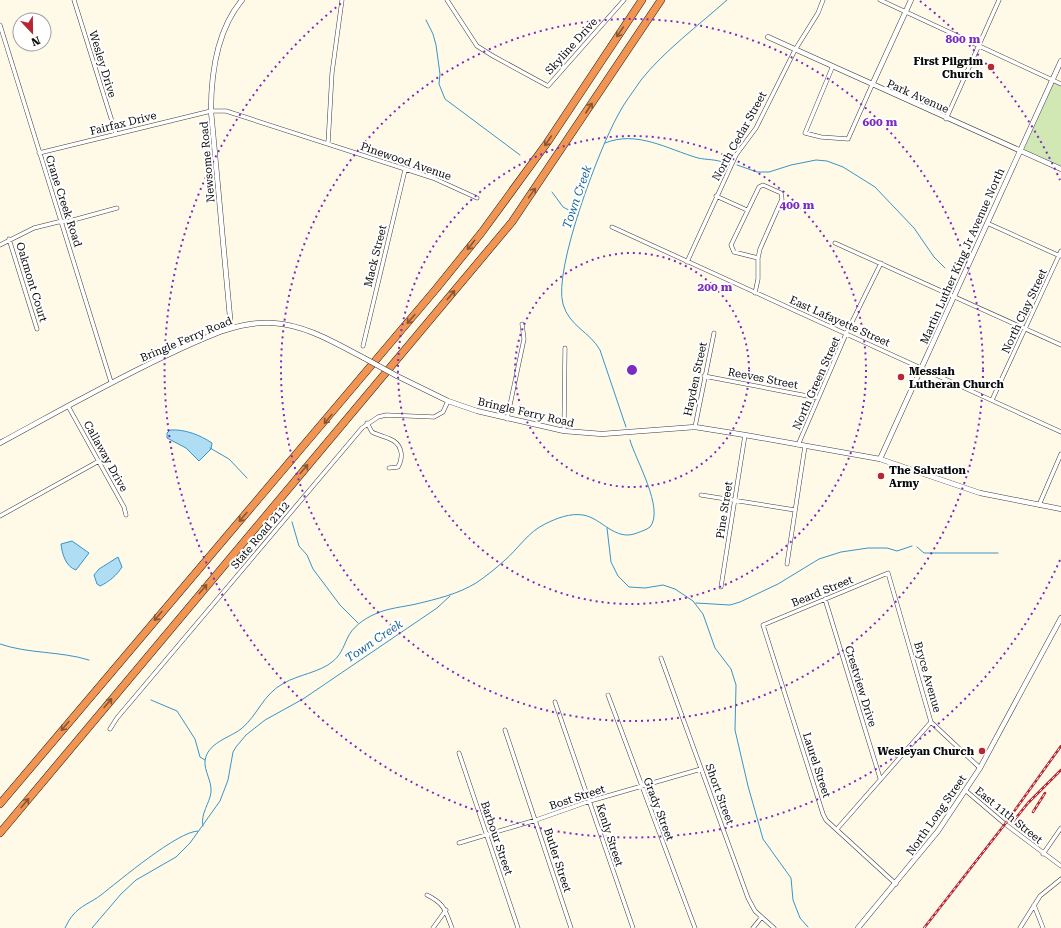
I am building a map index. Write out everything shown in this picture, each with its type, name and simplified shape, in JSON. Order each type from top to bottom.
[{"type":"highway","points":[[0,804],[436,289],[482,232],[547,143],[642,0]]},
{"type":"highway","points":[[0,833],[512,222],[661,0]]},
{"type":"street","name":"Wesley Drive","points":[[74,0],[116,134]]},
{"type":"street","name":"Newsome Road","points":[[231,328],[211,111],[212,79],[222,33],[231,14],[242,0]]},
{"type":"street","points":[[328,144],[332,73],[342,0]]},
{"type":"street","name":"Skyline Drive","points":[[447,0],[477,46],[548,86],[624,0]]},
{"type":"street","name":"North Cedar Street","points":[[687,262],[736,155],[756,128],[795,50],[818,13],[823,0]]},
{"type":"street","points":[[880,0],[1061,84]]},
{"type":"street","points":[[832,68],[805,133],[821,137],[848,139],[911,0]]},
{"type":"street","points":[[946,119],[999,0]]},
{"type":"street","name":"Crane Creek Road","points":[[0,25],[111,382]]},
{"type":"street","name":"Park Avenue","points":[[768,38],[946,119],[1061,169]]},
{"type":"street","name":"Martin Luther King Jr Avenue North","points":[[880,459],[986,223],[1061,61]]},
{"type":"street","name":"Fairfax Drive","points":[[39,153],[211,111]]},
{"type":"street","name":"Pinewood Avenue","points":[[211,111],[234,112],[405,170],[433,178],[477,198]]},
{"type":"street","name":"Mack Street","points":[[363,346],[405,170]]},
{"type":"street","points":[[755,293],[758,279],[758,258],[760,249],[782,199],[781,192],[763,185],[759,187],[731,245],[734,252],[758,258]]},
{"type":"street","points":[[716,196],[747,210]]},
{"type":"street","points":[[0,245],[9,239],[34,228],[62,221],[66,222],[117,208]]},
{"type":"street","points":[[986,223],[1060,256]]},
{"type":"street","name":"East Lafayette Street","points":[[612,227],[1061,432]]},
{"type":"street","name":"Oakmont Court","points":[[9,239],[37,329]]},
{"type":"street","points":[[835,242],[1061,345]]},
{"type":"street","name":"North Clay Street","points":[[992,400],[1061,251]]},
{"type":"street","name":"North Green Street","points":[[798,445],[846,334],[881,263]]},
{"type":"street","name":"Bringle Ferry Road","points":[[0,443],[111,382],[163,356],[231,328],[256,323],[282,324],[307,330],[448,401],[507,419],[564,431],[602,434],[695,427],[745,435],[880,459],[980,492],[1061,509]]},
{"type":"street","points":[[507,419],[524,339],[522,324]]},
{"type":"street","name":"Hayden Street","points":[[695,427],[704,376],[714,334]]},
{"type":"street","points":[[564,431],[565,348]]},
{"type":"street","name":"Reeves Street","points":[[704,376],[818,398]]},
{"type":"street","name":"State Road 2112","points":[[110,729],[117,718],[367,423],[386,415],[427,418],[434,417],[443,412],[448,401]]},
{"type":"street","name":"Callaway Drive","points":[[68,406],[99,461],[126,515]]},
{"type":"street","points":[[367,423],[372,432],[392,439],[400,448],[402,457],[401,463],[398,467],[389,468]]},
{"type":"street","name":"Pine Street","points":[[721,587],[745,435]]},
{"type":"street","name":"North Green Street","points":[[788,564],[805,446]]},
{"type":"street","points":[[1039,505],[1061,454]]},
{"type":"street","points":[[0,516],[99,461]]},
{"type":"street","points":[[701,495],[796,510]]},
{"type":"street","name":"Beard Street","points":[[763,625],[888,574]]},
{"type":"street","name":"Bryce Avenue","points":[[888,574],[931,722],[980,768]]},
{"type":"street","name":"Crestview Drive","points":[[825,599],[880,778]]},
{"type":"street","name":"North Long Street","points":[[858,928],[896,884],[938,831],[980,768],[1061,618]]},
{"type":"street","name":"Laurel Street","points":[[763,625],[826,820],[896,884]]},
{"type":"street","name":"Short Street","points":[[661,658],[748,898],[755,911],[761,918],[774,928]]},
{"type":"street","name":"Grady Street","points":[[608,695],[641,788],[695,928]]},
{"type":"street","name":"Kenly Street","points":[[555,702],[633,928]]},
{"type":"street","points":[[836,829],[931,722]]},
{"type":"street","name":"Butler Street","points":[[505,730],[571,928]]},
{"type":"street","name":"Barbour Street","points":[[459,753],[518,928]]},
{"type":"street","name":"Bost Street","points":[[459,843],[536,820],[590,801],[641,788],[701,769]]},
{"type":"street","name":"East 11th Street","points":[[965,790],[1043,854],[1061,866]]},
{"type":"street","points":[[1043,854],[1061,828]]},
{"type":"street","points":[[1020,928],[1040,896],[1061,879]]},
{"type":"street","points":[[427,895],[439,901],[446,910],[452,928]]},
{"type":"street","points":[[1034,905],[1043,928]]},
{"type":"street","points":[[433,928],[446,910]]},
{"type":"street","points":[[753,928],[761,918]]},
{"type":"green space","points":[[1052,80],[1061,84],[1061,169],[1019,151]]},
{"type":"water","points":[[170,430],[192,433],[202,437],[212,443],[211,449],[199,461],[186,448],[167,438],[167,433]]},
{"type":"water","points":[[72,541],[89,553],[76,570],[67,563],[61,544]]},
{"type":"water","points":[[118,557],[122,567],[120,570],[107,582],[100,586],[97,584],[94,575],[99,569]]},
{"type":"waterway","name":"Town Creek","points":[[626,427],[600,350],[591,338],[570,318],[563,304],[562,288],[571,238],[600,154],[620,111],[650,69],[682,38],[727,0]]},
{"type":"waterway","points":[[426,20],[433,34],[436,45],[440,74],[439,84],[445,99],[520,155]]},
{"type":"waterway","points":[[605,143],[617,140],[640,140],[652,142],[698,158],[725,163]]},
{"type":"waterway","points":[[737,165],[757,172],[769,172],[791,165],[816,160],[827,161],[843,167],[875,187],[914,228],[934,257],[945,268]]},
{"type":"waterway","points":[[552,192],[563,207],[578,215]]},
{"type":"waterway","points":[[203,826],[203,817],[211,792],[205,765],[205,761],[210,750],[214,745],[241,729],[265,699],[277,688],[290,680],[321,668],[335,660],[343,649],[349,635],[355,627],[363,621],[385,610],[439,598],[469,587],[501,564],[533,531],[545,524],[568,515],[583,515],[590,517],[615,532],[622,534],[629,535],[650,527],[654,519],[652,497],[630,440]]},
{"type":"waterway","points":[[210,448],[229,459],[247,478]]},
{"type":"waterway","points":[[292,522],[299,546],[307,555],[313,569],[340,605],[358,623]]},
{"type":"waterway","points":[[607,528],[611,562],[618,576],[629,587],[645,588],[663,585],[675,589],[693,601],[703,614],[715,648],[731,669],[736,685],[735,730],[748,786],[763,839],[791,878],[793,900],[800,918],[808,927]]},
{"type":"waterway","points":[[696,603],[730,605],[740,602],[778,584],[819,559],[841,552],[868,548],[887,548],[897,551],[912,546]]},
{"type":"waterway","points":[[917,547],[924,553],[998,553]]},
{"type":"waterway","name":"Town Creek","points":[[92,928],[121,894],[136,880],[176,857],[190,843],[220,801],[228,780],[233,752],[246,735],[265,720],[303,699],[437,608],[450,596]]},
{"type":"waterway","points":[[0,644],[89,660]]},
{"type":"waterway","points":[[151,700],[177,711],[195,739],[200,757],[205,760]]},
{"type":"waterway","points":[[65,928],[79,909],[101,895],[163,848],[189,833],[198,831]]},
{"type":"railway","points":[[924,928],[1005,824],[1061,746]]},
{"type":"railway","points":[[1012,823],[1028,803],[1061,770]]},
{"type":"railway","points":[[1033,812],[1045,793]]},
{"type":"place","name":"First Pilgrim Church","points":[[991,67]]},
{"type":"place","name":"Messiah Lutheran Church","points":[[901,377]]},
{"type":"place","name":"The Salvation Army","points":[[881,476]]},
{"type":"place","name":"Wesleyan Church","points":[[982,751]]}]
